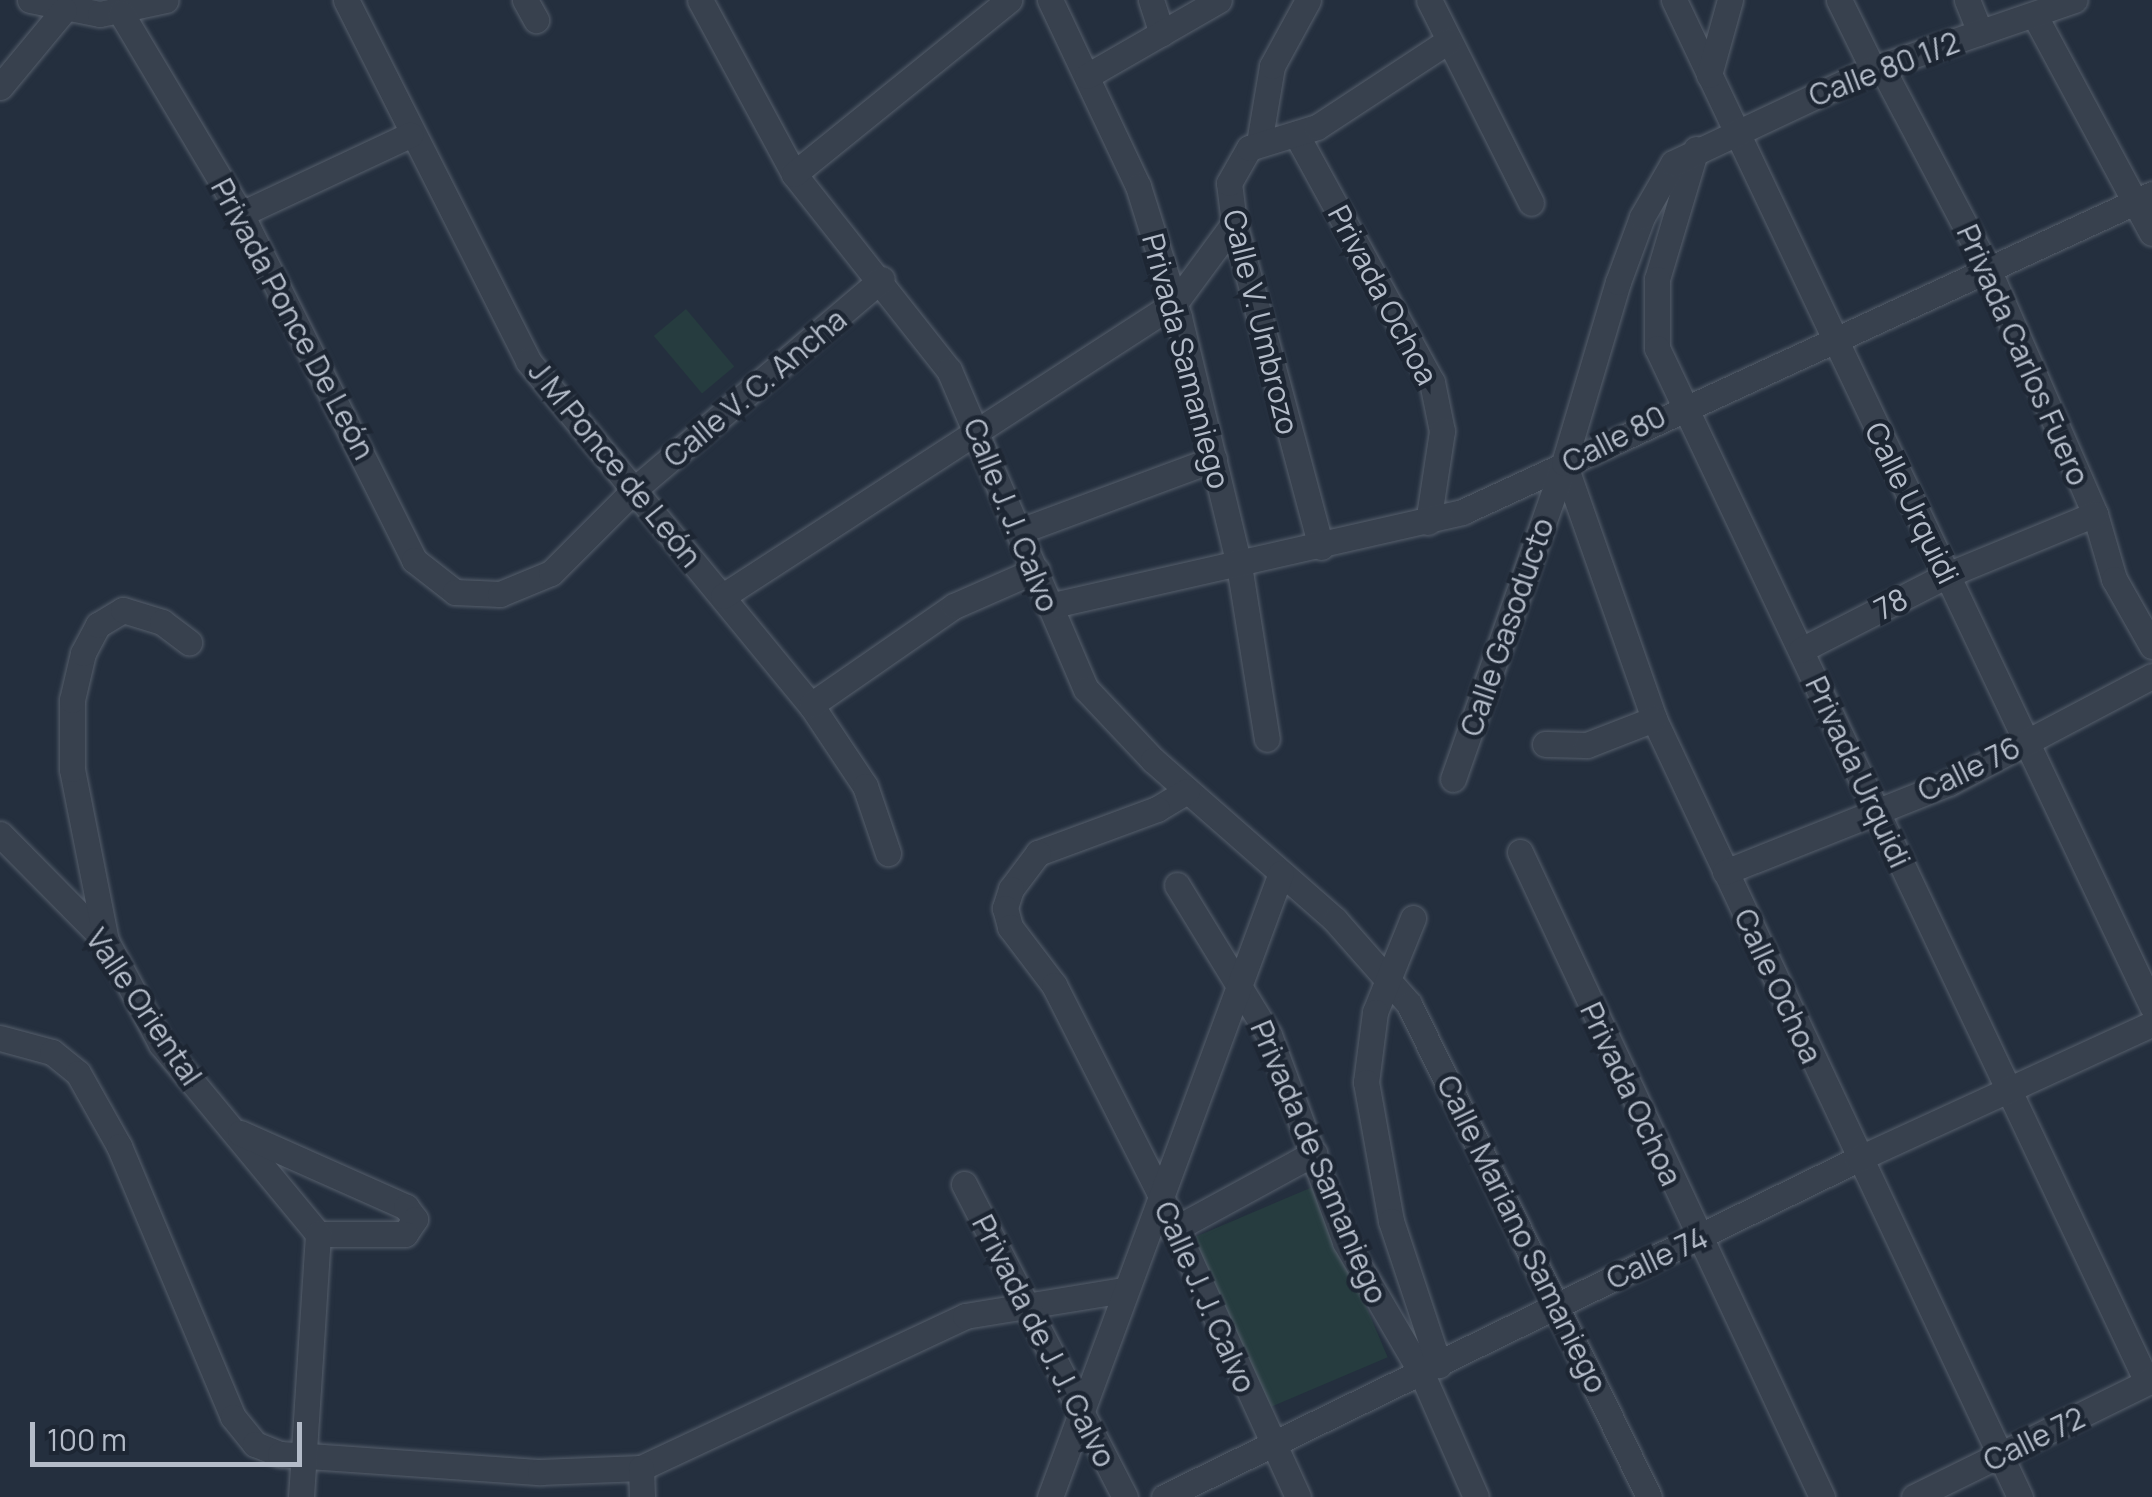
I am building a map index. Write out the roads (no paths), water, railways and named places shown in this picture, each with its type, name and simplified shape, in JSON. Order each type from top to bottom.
[{"type":"street","points":[[0,87],[49,4],[121,13],[166,0]]},
{"type":"street","name":"J M Ponce de León","points":[[346,0],[410,135],[528,361],[811,705],[865,786],[888,853]]},
{"type":"street","name":"Calle J. J. Calvo","points":[[700,0],[794,174],[933,344],[979,434],[1086,689],[1187,791],[1281,873],[1386,976]]},
{"type":"street","points":[[794,174],[1010,0]]},
{"type":"street","name":"Privada Samaniego","points":[[1050,0],[1138,186],[1175,302],[1238,565],[1266,739]]},
{"type":"street","points":[[1150,0],[1162,33]]},
{"type":"street","points":[[1087,76],[1218,0]]},
{"type":"street","points":[[1308,0],[1272,66],[1259,143],[1296,134],[1341,113],[1448,42]]},
{"type":"street","name":"Calle Urquidi","points":[[1674,0],[1738,128],[1831,339],[2030,740],[2152,1006]]},
{"type":"street","points":[[1709,75],[1730,0]]},
{"type":"street","name":"Privada Carlos Fuero","points":[[1839,0],[1988,269],[2094,514],[2114,579],[2152,646]]},
{"type":"street","points":[[1967,0],[1980,32]]},
{"type":"street","name":"Calle 80 1/2","points":[[1696,149],[1878,69],[1980,32],[2036,18],[2075,0]]},
{"type":"street","points":[[1431,1],[1531,203]]},
{"type":"street","name":"Privada Ponce De León","points":[[121,13],[241,214],[414,560],[440,585],[484,596]]},
{"type":"street","points":[[2036,18],[2145,197],[2152,233]]},
{"type":"street","name":"Privada Ochoa","points":[[1296,134],[1432,382],[1442,431],[1428,522]]},
{"type":"street","points":[[241,214],[410,135]]},
{"type":"street","name":"Calle V. Umbrozo","points":[[1259,143],[1232,170],[1234,223],[1322,547]]},
{"type":"street","name":"Privada Urquidi","points":[[1696,149],[1653,306],[1658,348],[2149,1381]]},
{"type":"street","name":"Calle Gasoducto","points":[[1453,778],[1564,463],[1642,217],[1673,164],[1696,149]]},
{"type":"street","name":"Calle 80","points":[[1050,606],[1428,522],[1500,497],[1684,405],[2145,197]]},
{"type":"street","points":[[723,596],[979,434],[1175,302],[1234,223]]},
{"type":"street","name":"Calle V. C. Ancha","points":[[484,596],[552,573],[635,489],[882,279]]},
{"type":"street","points":[[1020,531],[1214,459]]},
{"type":"street","name":"Calle Ochoa","points":[[1564,463],[1654,720],[2020,1497]]},
{"type":"street","name":"78","points":[[1800,650],[1947,575],[2094,514]]},
{"type":"street","points":[[811,705],[954,606],[1036,570]]},
{"type":"street","points":[[106,941],[72,769],[72,700],[83,653],[98,625],[123,610],[162,622],[189,642]]},
{"type":"street","name":"Calle 76","points":[[1724,872],[1878,812],[2030,740],[2152,676]]},
{"type":"street","points":[[1545,744],[1587,745],[1654,720]]},
{"type":"street","name":"Calle J. J. Calvo","points":[[1187,791],[1157,809],[1052,844],[1028,863],[1011,888],[1005,908],[1010,927],[1054,985],[1158,1192],[1298,1497]]},
{"type":"street","name":"Valle Oriental","points":[[0,834],[106,941],[161,1044],[318,1234]]},
{"type":"street","name":"Privada Ochoa","points":[[1520,852],[1822,1497]]},
{"type":"street","points":[[1050,1497],[1083,1418],[1158,1192],[1281,873]]},
{"type":"street","name":"Privada de Samaniego","points":[[1177,885],[1269,1036],[1362,1280],[1430,1370]]},
{"type":"street","points":[[1386,976],[1413,918]]},
{"type":"street","name":"Calle Mariano Samaniego","points":[[1386,976],[1426,1033],[1650,1497]]},
{"type":"street","name":"Privada de Samaniego","points":[[1386,976],[1366,1058],[1368,1109],[1391,1222],[1430,1370],[1476,1497]]},
{"type":"street","name":"Calle 74","points":[[1164,1497],[1858,1159],[2152,1024]]},
{"type":"street","points":[[0,1038],[52,1052],[78,1073],[119,1146],[233,1417],[267,1451],[538,1485],[641,1468],[935,1328],[1020,1303],[1123,1290]]},
{"type":"street","points":[[234,1130],[406,1207],[416,1219],[405,1234],[318,1234],[301,1497]]},
{"type":"street","points":[[1173,1230],[1314,1153]]},
{"type":"street","name":"Privada de J. J. Calvo","points":[[964,1184],[1020,1303],[1125,1497]]},
{"type":"street","name":"Calle 72","points":[[1914,1497],[2149,1381]]},
{"type":"street","points":[[641,1468],[642,1497]]}]
